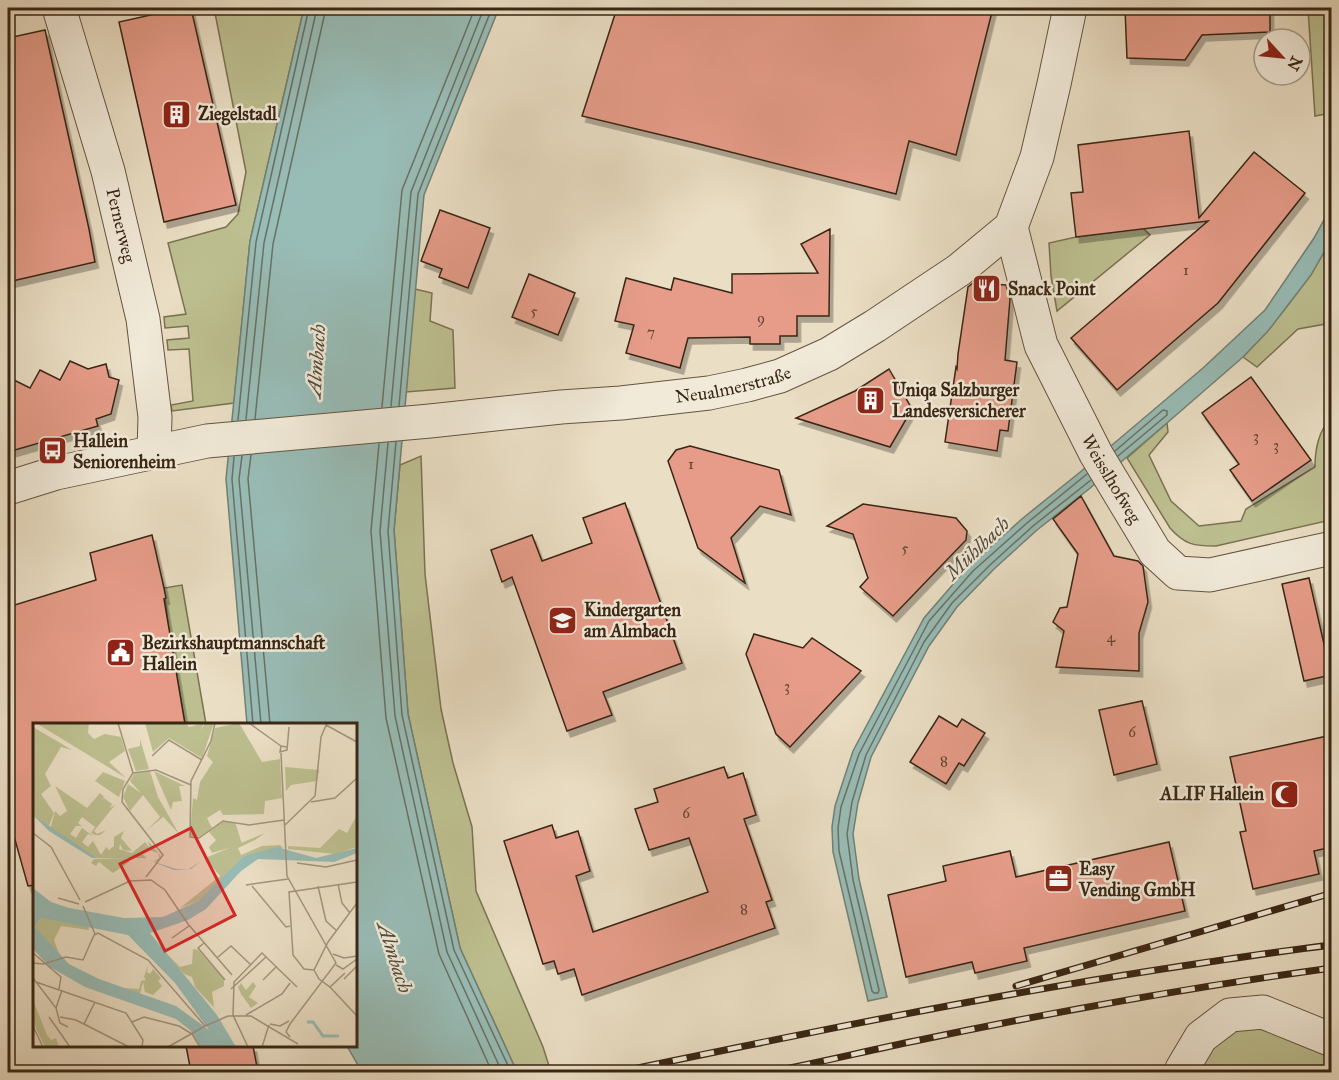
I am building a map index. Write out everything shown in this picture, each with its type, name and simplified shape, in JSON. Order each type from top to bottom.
[{"type":"street","name":"Pernerweg","points":[[59,8],[108,171],[143,319],[155,417],[181,445]]},
{"type":"street","points":[[1011,227],[1037,157],[1070,8]]},
{"type":"street","name":"Neualmerstraße","points":[[8,488],[56,472],[181,445],[679,397],[747,385],[780,376],[829,354],[959,270],[1011,227]]},
{"type":"street","name":"Weisslhofweg","points":[[1011,227],[1041,345],[1103,465],[1155,552],[1178,573],[1210,576],[1332,548]]},
{"type":"street","points":[[1181,1071],[1201,1037],[1230,1015],[1263,1012],[1332,1040]]},
{"type":"green space","points":[[214,8],[304,8],[250,241],[234,403],[172,411],[171,405],[193,401],[189,349],[168,350],[167,340],[189,338],[188,326],[165,328],[164,317],[186,314],[168,243],[226,227],[238,214],[246,172]]},
{"type":"green space","points":[[1308,8],[1331,8],[1331,113],[1315,116],[1312,27],[1309,27]]},
{"type":"green space","points":[[1143,228],[1150,235],[1057,311],[1051,276],[1049,243]]},
{"type":"green space","points":[[1331,240],[1331,323],[1298,329],[1257,367],[1243,357],[1291,302]]},
{"type":"green space","points":[[415,289],[432,293],[430,321],[453,330],[455,388],[406,392]]},
{"type":"green space","points":[[1331,420],[1331,520],[1216,546],[1190,543],[1175,534],[1127,458],[1167,423],[1168,432],[1149,455],[1171,501],[1199,526],[1241,521],[1246,509],[1315,467],[1320,435]]},
{"type":"green space","points":[[421,456],[425,574],[441,709],[453,763],[472,827],[476,891],[543,1047],[551,1072],[517,1072],[460,948],[408,714],[394,530],[400,465]]},
{"type":"green space","points":[[182,585],[206,723],[185,723],[164,588]]},
{"type":"green space","points":[[1249,1025],[1331,1052],[1331,1072],[1191,1072],[1208,1038]]},
{"type":"water","name":"Almbach","points":[[304,8],[499,8],[424,195],[394,530],[408,714],[460,948],[517,1072],[362,1072],[348,1047],[357,1047],[357,723],[247,723],[226,479],[250,241]]},
{"type":"water","points":[[1331,207],[1331,240],[1311,275],[1268,331],[1243,357],[1089,489],[1037,530],[994,569],[957,607],[929,646],[871,757],[858,803],[853,834],[859,879],[887,997],[868,1001],[833,852],[832,827],[835,806],[853,751],[924,618],[968,567],[1023,518],[1203,368],[1265,310],[1314,238]]},
{"type":"building","name":"Ziegelstadl","points":[[191,8],[236,205],[164,222],[119,22]]},
{"type":"building","points":[[617,8],[993,8],[956,155],[909,141],[896,194],[582,116]]},
{"type":"building","points":[[1125,8],[1270,8],[1270,27],[1252,27],[1252,33],[1202,35],[1185,60],[1127,58]]},
{"type":"building","points":[[45,30],[95,262],[8,282],[8,38]]},
{"type":"building","points":[[1189,131],[1199,218],[1254,152],[1305,193],[1218,303],[1117,390],[1071,338],[1208,221],[1076,237],[1071,193],[1083,192],[1078,145]]},
{"type":"building","points":[[440,210],[490,228],[468,288],[439,277],[442,269],[421,261]]},
{"type":"building","points":[[830,229],[829,316],[797,316],[797,336],[780,336],[780,344],[750,344],[750,337],[688,338],[680,368],[626,353],[634,325],[615,321],[626,278],[671,290],[674,278],[732,293],[732,274],[818,273],[801,244]]},
{"type":"building","points":[[529,274],[575,293],[558,335],[512,317]]},
{"type":"building","points":[[973,283],[1006,285],[1010,299],[1005,360],[1017,362],[1008,431],[1000,430],[997,451],[945,442],[968,287]]},
{"type":"building","points":[[70,361],[88,369],[106,364],[109,377],[119,380],[111,414],[96,419],[98,426],[8,452],[8,377],[30,388],[40,370],[60,380]]},
{"type":"building","name":"Uniqa Salzburger Landesversicherer","points":[[889,369],[912,409],[890,447],[796,418],[855,391]]},
{"type":"building","points":[[1251,377],[1311,460],[1252,501],[1230,470],[1239,464],[1202,413]]},
{"type":"building","points":[[690,446],[779,470],[791,515],[760,506],[731,538],[745,583],[698,548],[668,461],[676,450]]},
{"type":"building","points":[[1081,496],[1114,556],[1138,561],[1143,566],[1148,602],[1139,633],[1139,671],[1056,667],[1064,631],[1053,622],[1060,608],[1067,607],[1078,554],[1053,519]]},
{"type":"building","name":"Kindergarten am Almbach","points":[[625,503],[682,663],[603,692],[612,715],[567,731],[512,577],[502,582],[491,550],[532,535],[542,561],[592,543],[583,518]]},
{"type":"building","points":[[863,504],[956,518],[967,531],[966,540],[893,616],[860,587],[868,578],[853,534],[827,526]]},
{"type":"building","points":[[152,535],[166,598],[164,599],[185,723],[33,723],[33,885],[28,886],[8,815],[8,607],[96,580],[90,553]]},
{"type":"building","points":[[1309,578],[1331,675],[1304,681],[1282,584]]},
{"type":"building","points":[[754,634],[803,648],[812,638],[861,671],[790,747],[776,734],[746,654]]},
{"type":"building","points":[[1142,701],[1157,764],[1114,775],[1099,710]]},
{"type":"building","points":[[939,716],[957,727],[962,719],[985,733],[964,766],[959,763],[946,784],[910,762]]},
{"type":"building","name":"ALIF Hallein","points":[[1332,735],[1332,847],[1314,851],[1319,874],[1253,889],[1240,832],[1246,831],[1230,757]]},
{"type":"building","points":[[724,767],[728,778],[743,773],[756,815],[744,819],[772,900],[766,902],[775,928],[582,995],[574,969],[558,974],[554,961],[543,964],[504,841],[552,825],[556,838],[578,831],[590,871],[576,876],[593,932],[708,892],[689,838],[649,850],[635,809],[658,802],[654,789]]},
{"type":"building","points":[[1169,842],[1185,911],[1024,948],[1027,961],[975,973],[972,962],[906,977],[888,895],[946,881],[943,866],[1010,851],[1016,877]]},
{"type":"building","points":[[186,1047],[253,1047],[258,1072],[191,1072]]},
{"type":"railway","points":[[1016,986],[1332,893]]},
{"type":"railway","points":[[618,1072],[1021,993],[1156,970],[1332,945]]},
{"type":"railway","points":[[769,1072],[1071,1010],[1227,983],[1332,968]]},
{"type":"place","name":"Ziegelstadl","points":[[177,114]]},
{"type":"place","name":"Snack Point","points":[[987,289]]},
{"type":"place","name":"Uniqa Salzburger Landesversicherer","points":[[871,400]]},
{"type":"place","name":"Hallein Seniorenheim","points":[[52,451]]},
{"type":"place","name":"Kindergarten am Almbach","points":[[563,620]]},
{"type":"place","name":"Bezirkshauptmannschaft Hallein","points":[[121,653]]},
{"type":"place","name":"ALIF Hallein","points":[[1285,794]]},
{"type":"place","name":"Easy Vending GmbH","points":[[1058,879]]},
{"type":"water label","name":"Mühlbach","points":[[977,548]]}]
